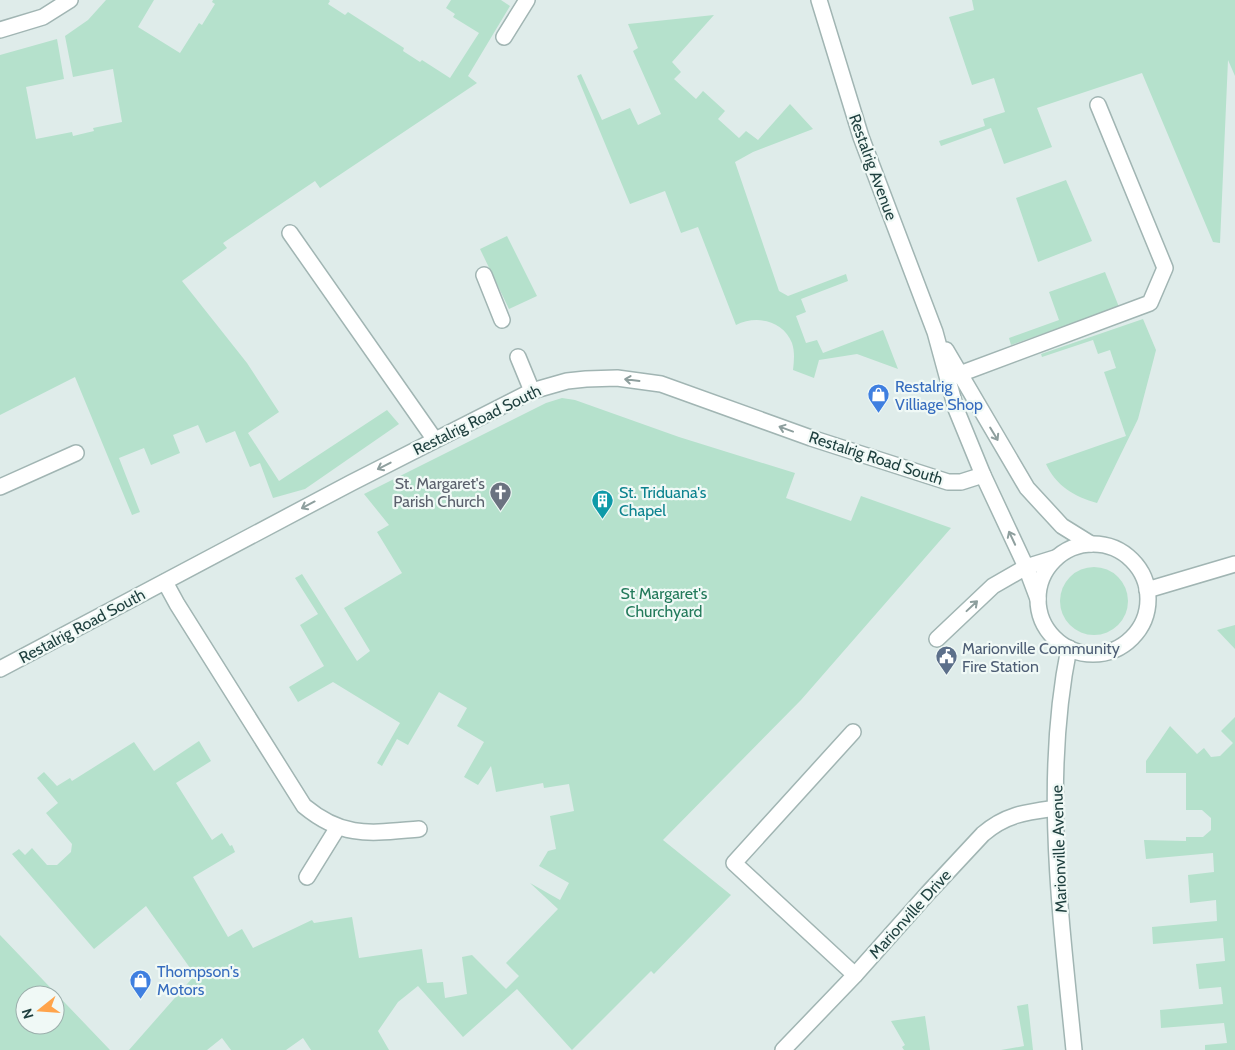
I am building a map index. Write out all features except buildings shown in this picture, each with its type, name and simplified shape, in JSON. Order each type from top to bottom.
[{"type":"street","points":[[0,30],[44,17],[70,0]]},
{"type":"street","points":[[504,37],[527,0]]},
{"type":"street","name":"Restalrig Avenue","points":[[819,0],[861,137],[935,332],[954,376],[1026,488],[1062,526],[1092,544]]},
{"type":"street","points":[[954,376],[1150,303],[1165,268],[1098,105]]},
{"type":"street","points":[[290,233],[435,440]]},
{"type":"street","points":[[484,275],[502,320]]},
{"type":"street","points":[[518,357],[532,391]]},
{"type":"street","name":"Restalrig Avenue","points":[[954,376],[956,410],[983,475],[1026,567],[1038,600]]},
{"type":"street","name":"Restalrig Road South","points":[[0,669],[216,553],[435,440],[532,391],[567,381],[624,379],[671,387],[812,438],[948,482],[961,482],[983,475]]},
{"type":"street","points":[[0,487],[76,453]]},
{"type":"street","points":[[937,639],[993,586],[1026,567],[1056,558],[1072,548],[1092,544],[1110,547],[1128,556],[1140,572],[1147,590],[1147,610],[1139,628],[1126,643],[1108,652],[1088,654],[1069,648],[1056,640],[1046,629],[1040,614],[1038,600],[1040,584],[1046,570],[1056,558]]},
{"type":"street","points":[[1147,590],[1235,564]]},
{"type":"street","name":"Restalrig Road South","points":[[164,582],[300,801],[320,818],[338,827],[367,833],[419,829]]},
{"type":"street","name":"Marionville Avenue","points":[[1069,648],[1059,714],[1056,808],[1063,935],[1074,1050]]},
{"type":"street","points":[[853,732],[734,862],[855,975]]},
{"type":"street","name":"Marionville Drive","points":[[783,1050],[855,975],[928,893],[993,826],[1010,817],[1027,812],[1056,808]]},
{"type":"street","points":[[307,877],[338,827]]},
{"type":"green space","points":[[106,0],[154,0],[138,27],[180,53],[199,23],[202,25],[215,4],[212,2],[213,0],[329,0],[328,4],[345,15],[348,12],[404,48],[403,51],[420,62],[422,60],[450,78],[479,33],[453,17],[455,14],[446,8],[451,0],[501,0],[510,6],[468,76],[477,83],[320,188],[315,181],[223,243],[227,248],[182,281],[247,363],[279,412],[248,433],[279,481],[387,410],[399,424],[305,489],[273,498],[260,463],[250,467],[235,431],[206,443],[198,425],[173,435],[180,453],[151,465],[144,448],[119,458],[140,512],[132,515],[75,377],[0,415],[0,55],[57,39],[64,79],[26,87],[36,139],[72,132],[73,136],[94,131],[93,128],[122,122],[113,69],[73,77],[65,36],[88,20]]},
{"type":"green space","points":[[972,0],[1235,0],[1235,76],[1228,60],[1220,243],[1213,242],[1142,73],[1037,108],[1052,147],[1004,164],[991,128],[941,146],[939,141],[985,126],[983,119],[1005,112],[994,78],[972,85],[949,17],[974,10]]},
{"type":"green space","points":[[714,15],[672,62],[681,72],[674,79],[696,99],[703,91],[725,111],[718,119],[739,138],[746,131],[758,140],[790,104],[813,129],[753,152],[735,162],[779,291],[788,296],[846,274],[848,281],[801,299],[806,312],[796,316],[806,343],[817,340],[823,353],[883,330],[898,369],[857,354],[819,360],[814,378],[793,370],[793,346],[788,335],[782,329],[760,320],[752,320],[736,325],[698,227],[681,233],[665,191],[630,204],[577,76],[581,74],[602,120],[630,108],[638,125],[661,114],[633,51],[638,48],[628,24]]},
{"type":"green space","points":[[1066,180],[1092,241],[1038,262],[1016,198]]},
{"type":"green space","points":[[507,236],[537,296],[509,309],[480,249]]},
{"type":"green space","points":[[1105,272],[1119,307],[1011,345],[1009,338],[1059,320],[1049,292]]},
{"type":"green space","points":[[1143,319],[1156,350],[1154,358],[1138,419],[1097,503],[1067,490],[1055,479],[1046,464],[1126,436],[1104,372],[1116,368],[1110,350],[1098,354],[1093,340],[1042,357],[1041,354]]},
{"type":"green space","name":"St Margaret's Churchyard","points":[[562,398],[575,400],[679,437],[795,473],[786,498],[851,521],[861,496],[951,528],[801,700],[663,840],[731,895],[654,974],[651,971],[572,1050],[517,989],[463,1037],[418,986],[398,1002],[378,1031],[389,1050],[311,1050],[303,1038],[286,1050],[231,1050],[222,1038],[207,1050],[129,1050],[195,975],[146,906],[94,949],[12,854],[19,849],[25,855],[32,848],[47,865],[57,865],[71,852],[72,844],[46,813],[58,803],[37,778],[44,772],[57,786],[70,778],[72,781],[134,742],[154,771],[199,741],[211,761],[176,783],[212,840],[222,833],[235,852],[193,877],[228,937],[242,929],[253,948],[312,920],[314,923],[352,917],[359,958],[422,949],[427,983],[443,982],[445,998],[467,994],[462,957],[472,955],[506,989],[519,976],[506,963],[558,909],[530,883],[560,900],[569,883],[539,866],[548,851],[556,849],[550,816],[574,811],[569,784],[544,788],[543,783],[496,792],[491,766],[478,785],[464,777],[484,742],[457,726],[467,708],[439,692],[408,745],[397,739],[382,766],[377,763],[400,723],[333,682],[298,702],[289,687],[324,666],[300,625],[318,614],[295,578],[302,574],[357,661],[370,651],[344,608],[402,573],[377,532],[389,525],[364,494],[546,403]]},
{"type":"green space","points":[[1094,567],[1107,570],[1118,577],[1125,588],[1128,601],[1125,614],[1118,625],[1107,632],[1094,635],[1081,632],[1070,625],[1063,614],[1060,601],[1063,588],[1070,577],[1081,570]]},
{"type":"green space","points":[[1235,625],[1235,649],[1217,630]]},
{"type":"green space","points":[[1235,717],[1235,1050],[1205,1050],[1205,1045],[1227,1043],[1224,1023],[1161,1028],[1160,1010],[1223,1004],[1221,987],[1199,989],[1196,964],[1225,961],[1223,938],[1153,944],[1152,927],[1217,921],[1216,900],[1190,903],[1188,875],[1214,872],[1213,853],[1146,859],[1144,840],[1186,841],[1186,837],[1203,837],[1211,830],[1211,818],[1202,810],[1186,810],[1186,773],[1146,773],[1146,761],[1170,726],[1197,754],[1204,748],[1211,757],[1220,756],[1233,743],[1221,731]]},
{"type":"green space","points":[[0,935],[48,985],[15,985],[15,1035],[65,1035],[65,1003],[110,1050],[0,1050]]},
{"type":"green space","points":[[1028,1004],[1033,1050],[1001,1050],[1024,1046],[1017,1006]]},
{"type":"green space","points":[[925,1016],[930,1050],[904,1050],[902,1047],[905,1045],[891,1021]]},
{"type":"place","name":"Restalrig Villiage Shop","points":[[879,414]]},
{"type":"place","name":"St. Margaret's Parish Church","points":[[501,511]]},
{"type":"place","name":"St. Triduana's Chapel","points":[[603,520]]},
{"type":"place","name":"Marionville Community Fire Station","points":[[946,676]]},
{"type":"place","name":"Thompson's Motors","points":[[141,999]]}]
